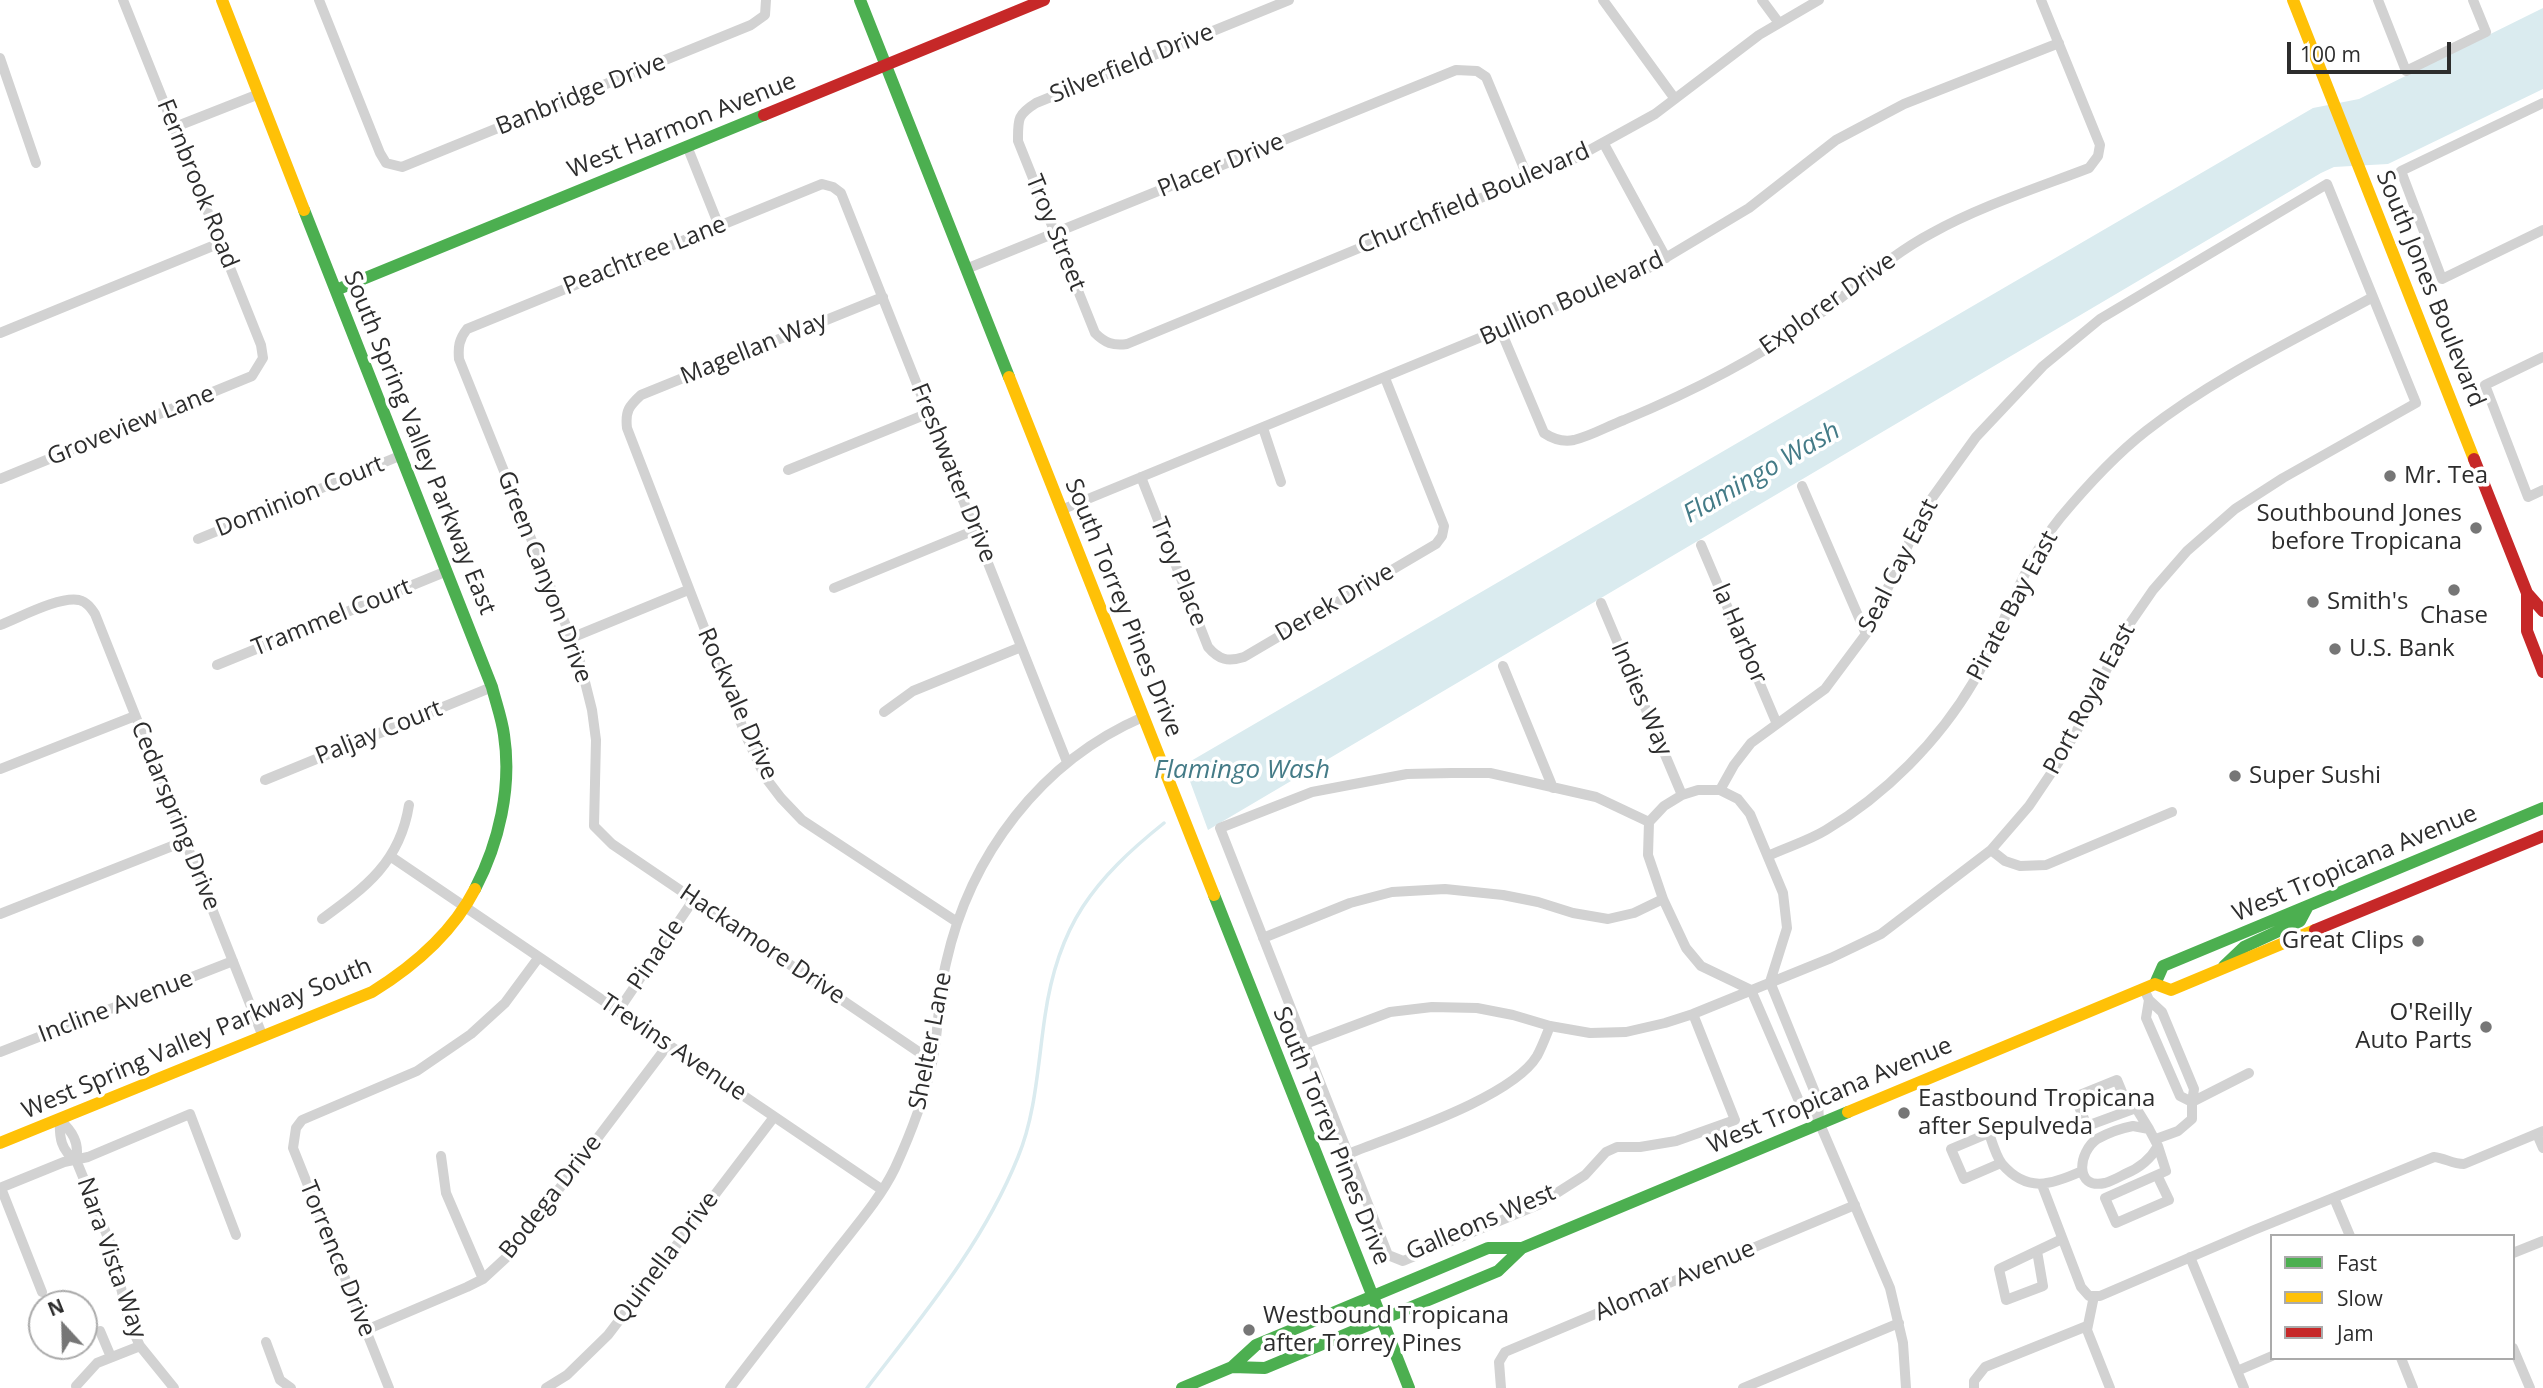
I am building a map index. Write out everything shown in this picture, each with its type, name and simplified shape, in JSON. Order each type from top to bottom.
[{"type":"main road","name":"South Spring Valley Parkway East","points":[[222,0],[492,687],[505,736],[502,811],[489,860],[478,886],[464,907]]},
{"type":"main road","name":"South Torrey Pines Drive","points":[[860,0],[1409,1388]]},
{"type":"main road","name":"West Harmon Avenue","points":[[336,290],[1044,0]]},
{"type":"main road","name":"South Jones Boulevard","points":[[2293,0],[2527,593],[2543,611]]},
{"type":"main road","name":"South Jones Boulevard","points":[[2527,593],[2527,631],[2543,672]]},
{"type":"main road","name":"West Tropicana Avenue","points":[[2149,991],[2163,966],[2543,808]]},
{"type":"main road","name":"West Tropicana Avenue","points":[[1232,1367],[1265,1368],[1498,1271],[1522,1248],[1819,1122],[2149,991],[2171,990],[2543,836]]},
{"type":"main road","points":[[2221,970],[2232,956],[2244,947],[2300,921],[2308,906]]},
{"type":"main road","name":"West Spring Valley Parkway South","points":[[0,1143],[372,992],[399,975],[438,942],[464,907]]},
{"type":"main road","name":"West Tropicana Avenue","points":[[1182,1388],[1232,1367],[1256,1345],[1488,1248],[1522,1248]]},
{"type":"street","name":"Fernbrook Road","points":[[123,0],[261,345],[263,358],[259,369]]},
{"type":"street","name":"Banbridge Drive","points":[[319,0],[380,153],[386,163],[402,167],[751,26],[765,15],[766,0]]},
{"type":"street","name":"Silverfield Drive","points":[[1018,120],[1025,110],[1036,103],[1289,0]]},
{"type":"street","points":[[1603,0],[1675,99]]},
{"type":"street","points":[[1762,0],[1779,23]]},
{"type":"street","name":"Churchfield Boulevard","points":[[1104,341],[1116,345],[1127,344],[1604,144],[1655,114],[1759,35],[1819,0]]},
{"type":"street","points":[[2041,0],[2059,43]]},
{"type":"street","points":[[2378,0],[2406,71],[2486,32],[2473,0]]},
{"type":"street","name":"Explorer Drive","points":[[1501,331],[1544,433],[1553,439],[1573,440],[1704,384],[1811,320],[1896,255],[1931,233],[2089,168],[2098,156],[2099,145],[2059,43]]},
{"type":"street","name":"Bullion Boulevard","points":[[1061,510],[1647,269],[1749,208],[1836,141],[1903,104],[2059,43]]},
{"type":"street","points":[[0,58],[36,163]]},
{"type":"street","name":"Placer Drive","points":[[966,269],[1456,70],[1477,71],[1486,77],[1528,178]]},
{"type":"street","points":[[175,127],[259,94]]},
{"type":"street","points":[[2543,103],[2401,172],[2442,279],[2543,230]]},
{"type":"street","name":"Troy Street","points":[[1018,120],[1018,141],[1095,333],[1104,341]]},
{"type":"street","points":[[1604,144],[1666,258]]},
{"type":"street","points":[[687,146],[719,226]]},
{"type":"street","name":"Peachtree Lane","points":[[461,337],[467,329],[822,184],[833,187]]},
{"type":"street","name":"Seal Cay East","points":[[1720,790],[1751,743],[1825,689],[1866,634],[1927,505],[1976,437],[2043,366],[2100,319],[2327,184],[2373,297]]},
{"type":"street","name":"Freshwater Drive","points":[[833,187],[841,193],[883,296],[1067,762]]},
{"type":"street","points":[[0,332],[220,243]]},
{"type":"street","name":"Magellan Way","points":[[629,406],[640,395],[883,296]]},
{"type":"street","name":"Port Royal East","points":[[1305,1044],[1391,1012],[1432,1007],[1477,1008],[1590,1033],[1626,1032],[1693,1014],[1830,958],[1881,934],[1992,850],[2029,806],[2088,711],[2122,635],[2153,590],[2187,551],[2235,509],[2283,478],[2416,403],[2373,297]]},
{"type":"street","name":"Pirate Bay East","points":[[1768,856],[1825,831],[1869,800],[1905,768],[1944,726],[1974,681],[2029,566],[2059,520],[2100,474],[2144,432],[2209,387],[2373,297]]},
{"type":"street","name":"Green Canyon Drive","points":[[461,337],[459,359],[579,658],[596,740],[594,826]]},
{"type":"street","points":[[2543,357],[2485,385],[2528,497],[2543,490]]},
{"type":"street","name":"Groveview Lane","points":[[0,479],[252,376],[259,369]]},
{"type":"street","name":"Derek Drive","points":[[1224,660],[1244,657],[1436,544],[1442,536],[1444,526],[1385,378]]},
{"type":"street","name":"Rockvale Drive","points":[[629,406],[627,428],[755,758],[781,798],[802,820],[957,922]]},
{"type":"street","points":[[788,470],[929,413]]},
{"type":"street","points":[[1263,428],[1281,482]]},
{"type":"street","name":"Dominion Court","points":[[198,539],[402,455]]},
{"type":"street","name":"Troy Place","points":[[1141,477],[1208,647],[1224,660]]},
{"type":"street","points":[[1802,485],[1866,634]]},
{"type":"street","points":[[834,588],[975,530]]},
{"type":"street","name":"la Harbor","points":[[1701,545],[1777,724]]},
{"type":"street","name":"Trammel Court","points":[[218,665],[447,570]]},
{"type":"street","points":[[571,638],[688,590]]},
{"type":"street","name":"Cedarspring Drive","points":[[0,625],[64,600],[80,600],[89,605],[95,614],[263,1037]]},
{"type":"street","name":"Indies Way","points":[[1601,603],[1682,795]]},
{"type":"street","points":[[884,712],[912,691],[1021,647]]},
{"type":"street","points":[[1503,666],[1553,788]]},
{"type":"street","name":"Paljay Court","points":[[265,780],[492,687]]},
{"type":"street","points":[[0,769],[135,716]]},
{"type":"street","name":"Shelter Lane","points":[[730,1388],[871,1206],[893,1171],[919,1114],[932,1061],[945,965],[957,922],[980,868],[994,845],[1024,803],[1067,762],[1118,728],[1143,717]]},
{"type":"street","points":[[1550,1026],[1537,1057],[1518,1077],[1494,1094],[1349,1154],[1220,828],[1312,792],[1407,774],[1490,772],[1596,797],[1649,822]]},
{"type":"street","points":[[1819,1122],[1801,1108],[1761,986],[1787,928],[1783,893],[1768,856],[1750,814],[1738,799],[1720,790],[1698,790],[1682,795],[1664,806],[1649,822],[1648,855],[1664,899],[1686,947],[1701,966],[1761,986],[1818,1100],[1819,1122],[1890,1288],[1903,1343],[1906,1388]]},
{"type":"street","points":[[322,919],[378,874],[405,828],[409,805]]},
{"type":"street","points":[[1992,850],[2005,862],[2020,866],[2046,865],[2172,811]]},
{"type":"street","name":"Hackamore Drive","points":[[594,826],[612,844],[932,1061]]},
{"type":"street","points":[[0,914],[185,841]]},
{"type":"street","name":"Trevins Avenue","points":[[390,856],[881,1189]]},
{"type":"street","points":[[1263,937],[1350,903],[1392,892],[1445,889],[1503,895],[1608,919],[1634,913],[1664,899]]},
{"type":"street","name":"Pinacle","points":[[618,1011],[694,899]]},
{"type":"street","name":"Torrence Drive","points":[[388,1388],[293,1148],[296,1128],[302,1120],[417,1071],[471,1034],[505,1003],[539,957]]},
{"type":"street","name":"Incline Avenue","points":[[0,1052],[233,961]]},
{"type":"street","points":[[2149,991],[2146,1018],[2180,1096],[2192,1102]]},
{"type":"street","points":[[2149,991],[2162,1012],[2194,1089],[2192,1119],[2157,1143],[2151,1157],[2136,1170],[2105,1183],[2095,1183],[2084,1177],[2081,1171],[2084,1156],[2095,1140],[2133,1126],[2149,1129]]},
{"type":"street","name":"Galleons West","points":[[1349,1154],[1388,1255],[1403,1261],[1538,1205],[1585,1175],[1606,1152],[1617,1147],[1640,1147],[1676,1141],[1735,1120],[1693,1014]]},
{"type":"street","name":"Bodega Drive","points":[[366,1330],[483,1279],[509,1255],[668,1045]]},
{"type":"street","points":[[2192,1102],[2249,1073]]},
{"type":"street","points":[[2129,1109],[2117,1080],[2075,1097],[2087,1126],[2136,1108],[2157,1143],[2166,1171],[2105,1198],[2116,1223],[2169,1200],[2157,1175]]},
{"type":"street","points":[[41,1290],[1,1188],[88,1157],[190,1114],[236,1235]]},
{"type":"street","name":"Quinella Drive","points":[[546,1388],[568,1375],[608,1335],[774,1117]]},
{"type":"street","name":"Nara Vista Way","points":[[60,1120],[59,1136],[66,1154],[76,1160],[111,1245],[129,1322],[139,1346],[174,1388]]},
{"type":"street","points":[[2042,1185],[2081,1287],[2090,1296],[2100,1296],[2434,1157],[2442,1158],[2451,1164],[2464,1164],[2540,1132],[2543,1148]]},
{"type":"street","points":[[2001,1163],[1964,1179],[1951,1149],[1989,1133],[2001,1163],[2032,1184],[2042,1185],[2081,1171]]},
{"type":"street","points":[[441,1156],[446,1193],[483,1279]]},
{"type":"street","points":[[2334,1198],[2349,1234]]},
{"type":"street","name":"Alomar Avenue","points":[[1501,1388],[1499,1362],[1505,1352],[1855,1205]]},
{"type":"street","points":[[2037,1251],[2043,1286],[2006,1300],[1999,1269],[2062,1239]]},
{"type":"street","points":[[2515,1252],[2543,1241]]},
{"type":"street","points":[[2190,1257],[2244,1388]]},
{"type":"street","points":[[2094,1296],[2087,1326],[2110,1388]]},
{"type":"street","points":[[1743,1388],[1899,1323]]},
{"type":"street","points":[[1974,1388],[1974,1381],[1985,1367],[2087,1326]]},
{"type":"street","points":[[100,1331],[111,1357]]},
{"type":"street","points":[[266,1342],[280,1380],[290,1388]]},
{"type":"street","points":[[76,1386],[97,1363],[139,1346]]},
{"type":"street","points":[[2515,1353],[2530,1388]]},
{"type":"street","points":[[2237,1371],[2270,1357]]},
{"type":"street","points":[[2402,1360],[2413,1388]]},
{"type":"water","name":"Flamingo Wash","points":[[2543,8],[2543,89],[2388,164],[2334,167],[2321,173],[1208,830],[1184,765],[2313,108],[2359,99]]},
{"type":"waterway","name":"Flamingo Wash","points":[[867,1388],[970,1249],[1004,1189],[1029,1123],[1051,984],[1070,930],[1083,907],[1117,864],[1164,823]]},
{"type":"traffic: fast","points":[[860,0],[1009,377]]},
{"type":"traffic: fast","points":[[336,290],[764,115]]},
{"type":"traffic: fast","points":[[304,210],[492,687],[500,717],[506,755],[505,794],[497,834],[475,889]]},
{"type":"traffic: fast","points":[[2155,984],[2163,966],[2543,808]]},
{"type":"traffic: fast","points":[[1214,895],[1409,1388]]},
{"type":"traffic: fast","points":[[2224,966],[2244,947],[2300,921],[2308,906]]},
{"type":"traffic: fast","points":[[1232,1367],[1265,1368],[1498,1271],[1522,1248],[1848,1112]]},
{"type":"traffic: fast","points":[[1182,1388],[1232,1367],[1256,1345],[1488,1248],[1522,1248]]},
{"type":"traffic: slow","points":[[222,0],[304,210]]},
{"type":"traffic: slow","points":[[2293,0],[2474,459]]},
{"type":"traffic: slow","points":[[1009,377],[1214,895]]},
{"type":"traffic: slow","points":[[0,1143],[372,992],[431,948],[455,920],[475,889]]},
{"type":"traffic: slow","points":[[1848,1112],[2155,984],[2171,990],[2315,930]]},
{"type":"traffic: jam","points":[[764,115],[1044,0]]},
{"type":"traffic: jam","points":[[2474,459],[2527,593],[2543,611]]},
{"type":"traffic: jam","points":[[2527,593],[2527,631],[2543,672]]},
{"type":"traffic: jam","points":[[2315,930],[2543,836]]},
{"type":"place","name":"Mr. Tea","points":[[2390,476]]},
{"type":"place","name":"Southbound Jones before Tropicana","points":[[2476,528]]},
{"type":"place","name":"Chase","points":[[2454,590]]},
{"type":"place","name":"Smith's","points":[[2313,602]]},
{"type":"place","name":"U.S. Bank","points":[[2335,649]]},
{"type":"place","name":"Super Sushi","points":[[2235,776]]},
{"type":"place","name":"Great Clips","points":[[2418,941]]},
{"type":"place","name":"O'Reilly Auto Parts","points":[[2486,1027]]},
{"type":"place","name":"Eastbound Tropicana after Sepulveda","points":[[1904,1113]]},
{"type":"place","name":"Westbound Tropicana after Torrey Pines","points":[[1249,1330]]}]
